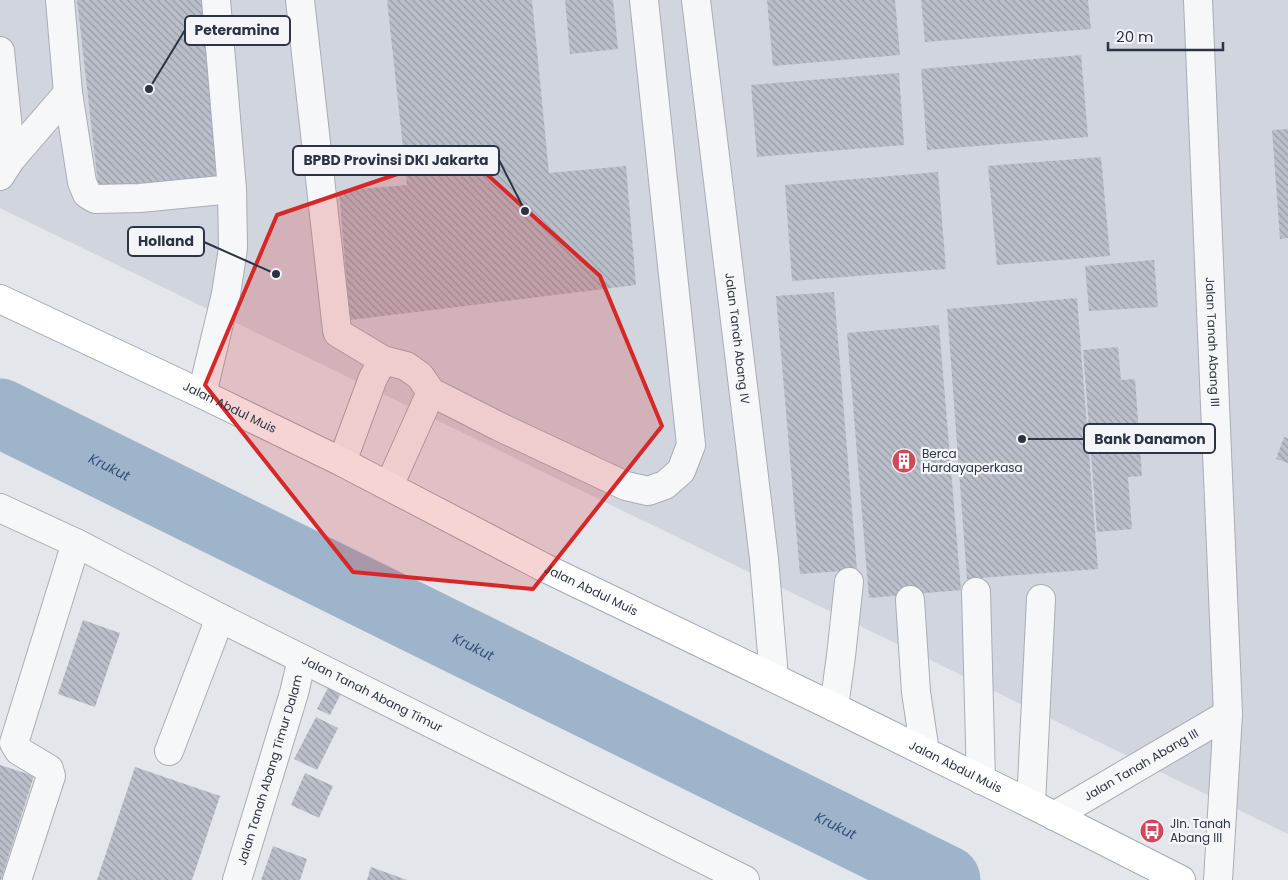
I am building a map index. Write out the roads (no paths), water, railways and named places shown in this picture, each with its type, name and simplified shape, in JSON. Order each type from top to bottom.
[{"type":"main road","name":"Jalan Abdul Muis","points":[[0,299],[342,462],[545,568],[774,677],[1181,880]]},
{"type":"street","points":[[60,0],[68,93],[82,182],[87,194],[95,199],[148,197],[232,189]]},
{"type":"street","points":[[202,394],[226,294],[232,248],[232,189],[216,0]]},
{"type":"street","points":[[300,0],[338,333],[383,360],[406,366],[420,376],[432,392],[500,427],[626,486],[648,491],[665,485],[681,471],[691,445],[644,0]]},
{"type":"street","name":"Jalan Tanah Abang IV","points":[[696,0],[764,559],[774,677]]},
{"type":"street","points":[[1198,0],[1207,0]]},
{"type":"street","name":"Jalan Tanah Abang III","points":[[1198,0],[1228,714],[1218,880]]},
{"type":"street","points":[[0,51],[6,168]]},
{"type":"street","points":[[6,168],[68,93]]},
{"type":"street","points":[[342,462],[373,378],[383,360]]},
{"type":"street","points":[[389,486],[432,392]]},
{"type":"street","name":"Jalan Tanah Abang Timur","points":[[0,508],[76,543],[220,618],[745,880]]},
{"type":"street","points":[[17,880],[51,776],[49,769],[19,750],[14,743],[76,543]]},
{"type":"street","points":[[834,707],[849,582]]},
{"type":"street","points":[[976,592],[982,780]]},
{"type":"street","points":[[1041,599],[1042,810]]},
{"type":"street","points":[[910,600],[916,692],[926,752]]},
{"type":"street","points":[[169,751],[220,618]]},
{"type":"street","name":"Jalan Tanah Abang Timur Dalam","points":[[237,880],[292,702],[302,659]]},
{"type":"street","name":"Jalan Tanah Abang III","points":[[1042,810],[1228,714]]},
{"type":"waterway","name":"Krukut","points":[[0,413],[946,880]]},
{"type":"place","name":"Peteramina","points":[[149,89]]},
{"type":"place","name":"BPBD Provinsi DKI Jakarta","points":[[525,211]]},
{"type":"place","name":"Holland","points":[[276,274]]},
{"type":"place","name":"Bank Danamon","points":[[1022,439]]},
{"type":"place","name":"Berca Hardayaperkasa","points":[[904,461]]},
{"type":"place","name":"Jln. Tanah Abang III","points":[[1152,831]]}]
